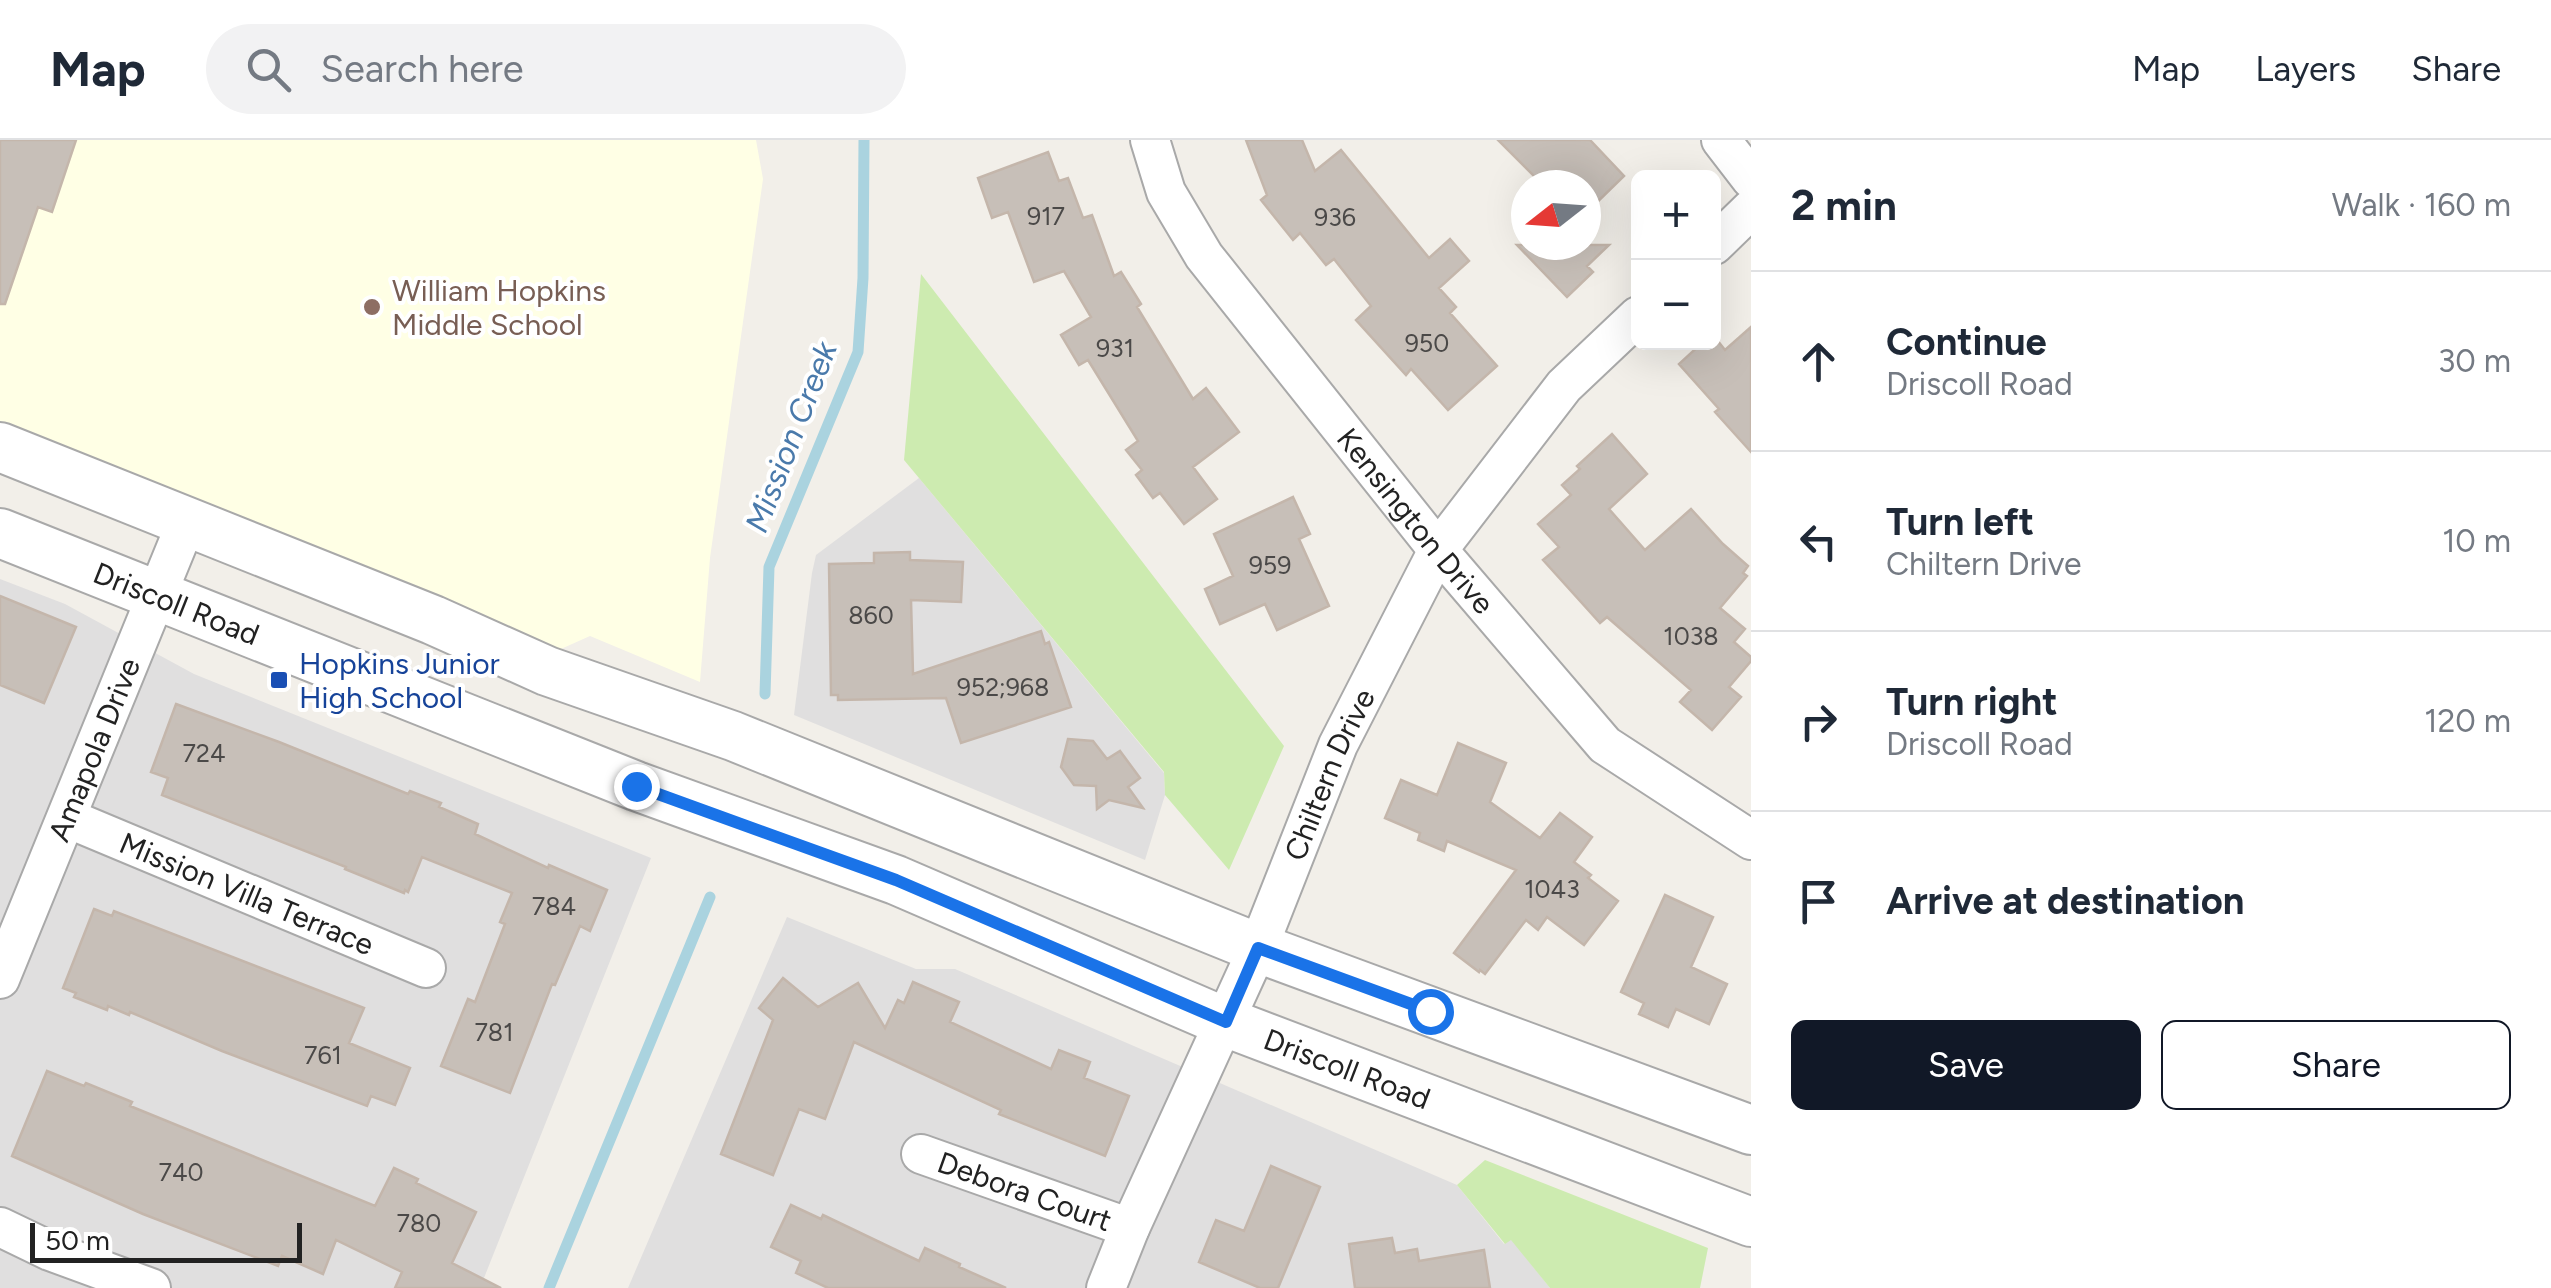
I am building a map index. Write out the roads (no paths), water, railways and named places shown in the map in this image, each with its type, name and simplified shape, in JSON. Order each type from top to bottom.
[{"type":"street","name":"Kensington Drive","points":[[1150,140],[1166,192],[1204,256],[1438,550],[1605,745],[1751,840]]},
{"type":"street","points":[[1721,140],[1751,179]]},
{"type":"street","points":[[1721,237],[1751,209]]},
{"type":"street","name":"Chiltern Drive","points":[[1106,1288],[1258,948],[1338,745],[1438,550],[1564,386],[1631,323]]},
{"type":"street","points":[[0,447],[433,620],[547,672],[733,736],[1258,948],[1751,1130]]},
{"type":"street","name":"Amapola Drive","points":[[0,980],[186,521]]},
{"type":"street","name":"Driscoll Road","points":[[0,533],[636,786],[896,880],[1226,1022],[1751,1222]]},
{"type":"street","name":"Mission Villa Terrace","points":[[67,818],[426,968]]},
{"type":"street","name":"Debora Court","points":[[921,1154],[1130,1228]]},
{"type":"street","points":[[0,1227],[50,1252],[151,1288]]},
{"type":"waterway","name":"Mission Creek","points":[[765,694],[769,567],[858,352],[864,140]]},
{"type":"waterway","name":"Mission Creek","points":[[549,1288],[710,897]]},
{"type":"place","name":"William Hopkins Middle School","points":[[372,307]]},
{"type":"place","name":"Hopkins Junior High School","points":[[279,680]]}]
